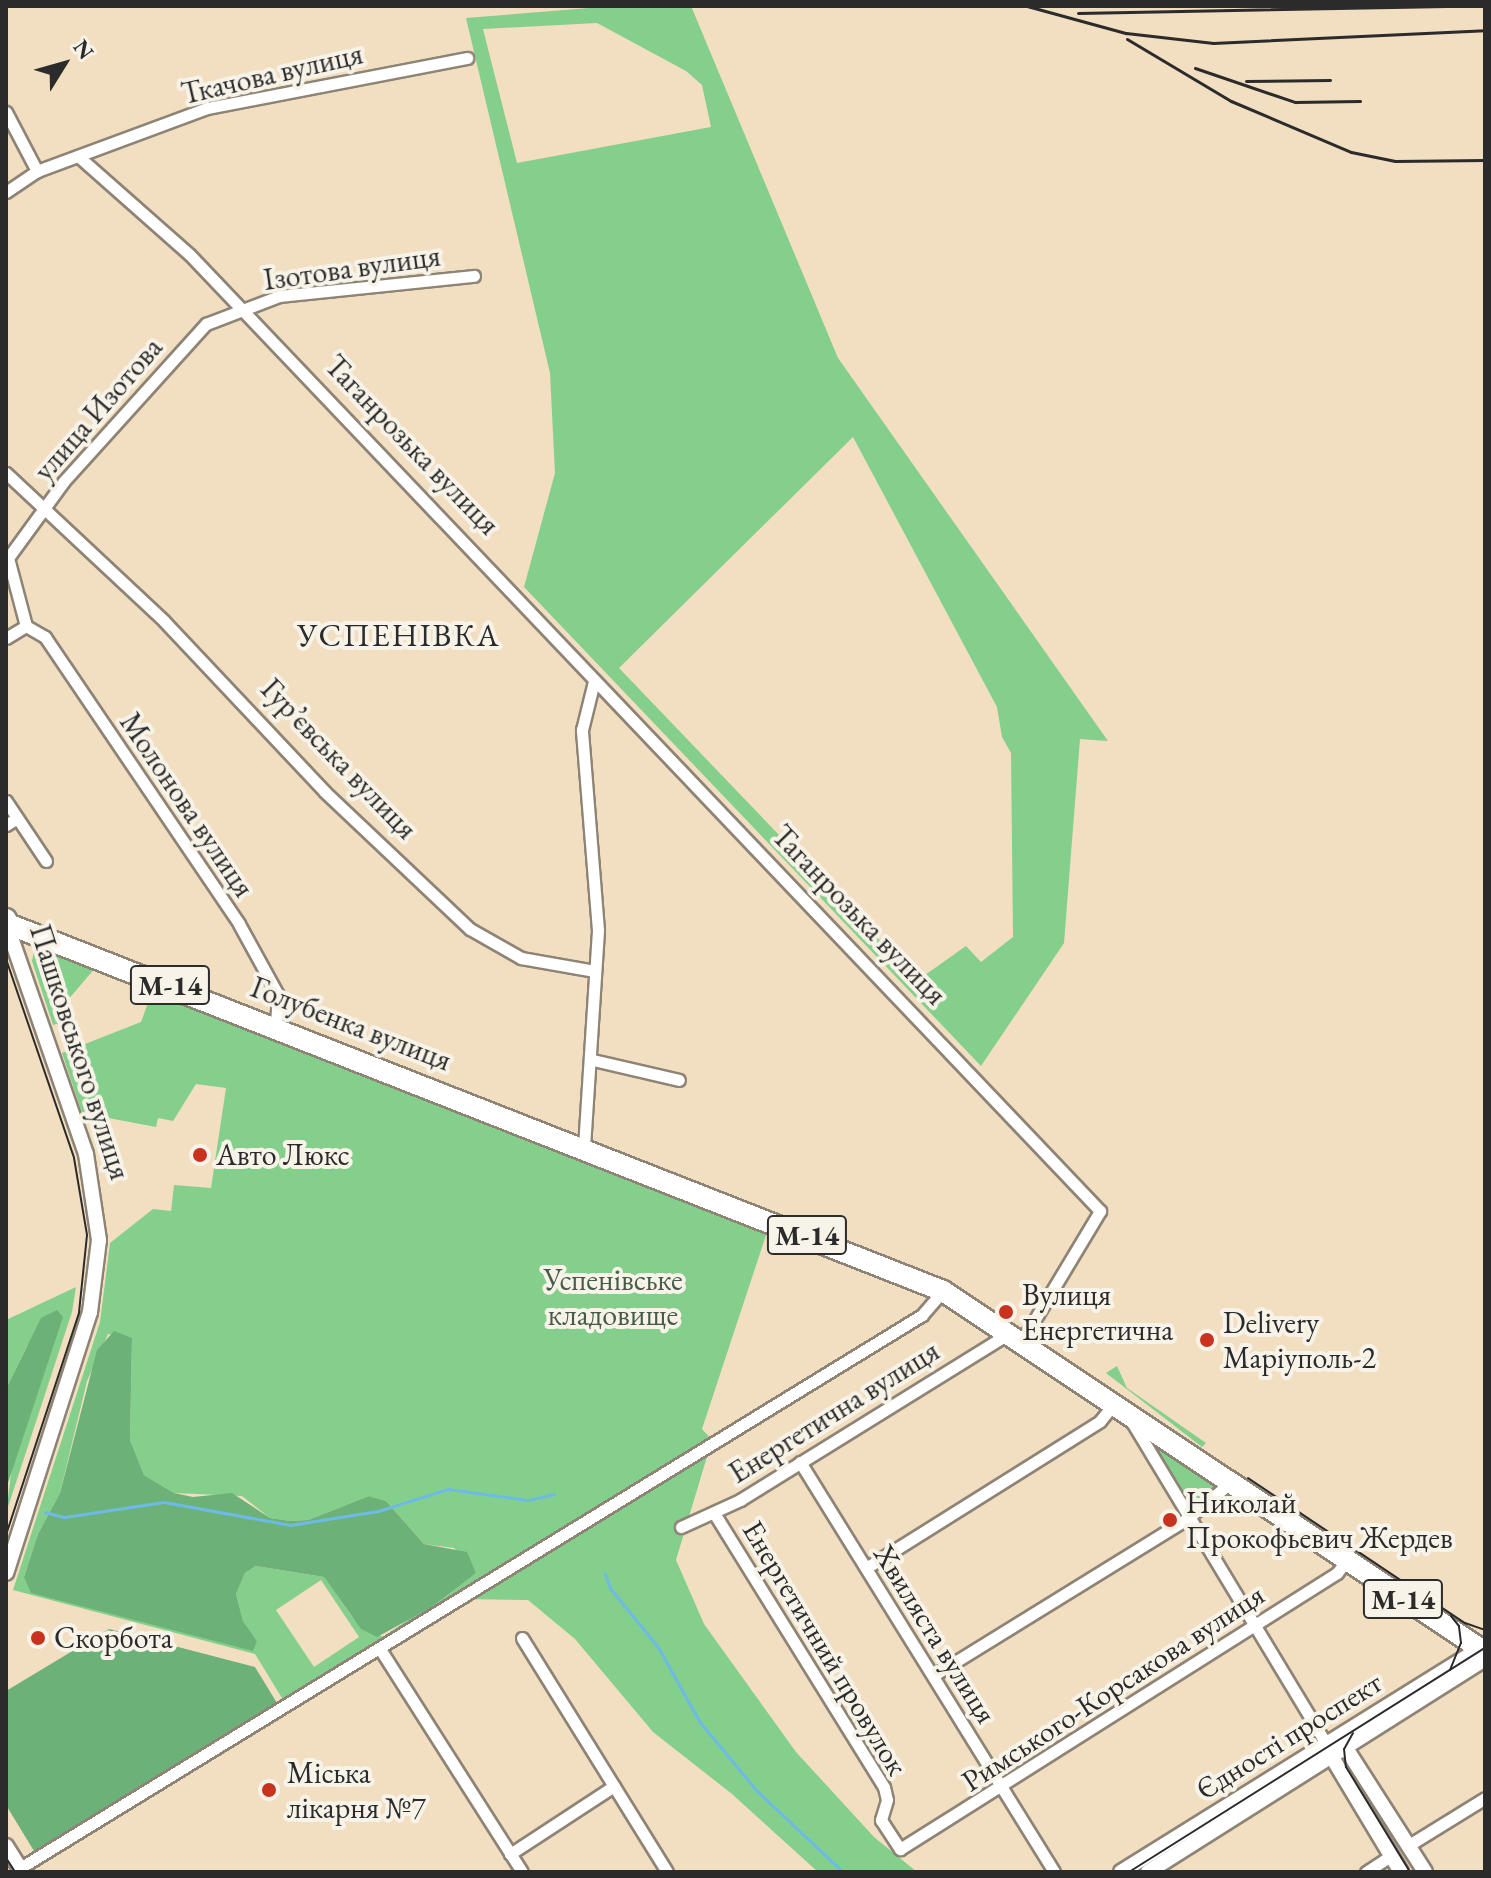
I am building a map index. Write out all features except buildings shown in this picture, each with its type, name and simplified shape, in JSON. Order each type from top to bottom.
[{"type":"highway","name":"Голубенка вулиця","points":[[7,922],[584,1147]]},
{"type":"highway","name":"М-14","points":[[584,1147],[943,1291],[1120,1408],[1142,1432],[1230,1483],[1483,1651]]},
{"type":"street","name":"Ткачова вулиця","points":[[6,192],[37,171],[233,101],[467,58]]},
{"type":"street","points":[[6,112],[37,171]]},
{"type":"street","name":"Таганрозька вулиця","points":[[78,156],[190,255],[239,312],[343,414],[1100,1211],[1015,1337]]},
{"type":"street","name":"Ізотова вулиця","points":[[239,312],[279,296],[474,276]]},
{"type":"street","name":"улица Изотова","points":[[26,626],[7,561],[45,508],[198,331],[239,312]]},
{"type":"street","name":"Гур’євська вулиця","points":[[6,473],[164,621],[325,792],[470,929],[521,958],[595,971]]},
{"type":"street","points":[[6,638],[26,626]]},
{"type":"street","name":"Молонова вулиця","points":[[26,626],[45,637],[239,924],[278,995],[276,1027]]},
{"type":"street","points":[[584,1147],[593,1060],[597,907],[582,730],[594,681]]},
{"type":"street","points":[[6,801],[46,861]]},
{"type":"street","points":[[6,825],[17,818]]},
{"type":"street","name":"Пашковського вулиця","points":[[6,1573],[90,1312],[99,1240],[86,1154],[7,922]]},
{"type":"street","points":[[593,1060],[679,1080]]},
{"type":"street","points":[[6,1846],[18,1871],[922,1315],[943,1291]]},
{"type":"street","name":"Енергетична вулиця","points":[[681,1527],[714,1513],[1015,1337]]},
{"type":"street","points":[[866,1568],[1120,1408]]},
{"type":"street","points":[[1142,1432],[1188,1518],[1321,1728],[1409,1845],[1425,1872]]},
{"type":"street","name":"Хвиляста вулиця","points":[[800,1462],[1054,1872]]},
{"type":"street","points":[[934,1675],[1188,1518],[1230,1483]]},
{"type":"street","name":"Енергетичний провулок","points":[[714,1513],[879,1777],[887,1794],[881,1820],[900,1849]]},
{"type":"street","name":"Римського-Корсакова вулиця","points":[[900,1849],[1003,1787],[1337,1573],[1346,1561]]},
{"type":"street","points":[[522,1638],[667,1872]]},
{"type":"street","points":[[380,1649],[522,1872]]},
{"type":"street","name":"Єдності проспект","points":[[1148,1872],[1483,1651]]},
{"type":"street","points":[[1335,1746],[1401,1872]]},
{"type":"street","name":"Єдності проспект","points":[[1121,1872],[1335,1746]]},
{"type":"street","points":[[510,1854],[614,1786]]},
{"type":"street","points":[[1366,1872],[1485,1798]]},
{"type":"green space","points":[[614,6],[691,6],[838,358],[1108,741],[1080,739],[1064,943],[981,1066],[524,587],[555,473],[550,373],[466,18]],"holes":[[[597,23],[686,71],[702,85],[711,127],[517,163],[483,29]],[[853,437],[997,707],[1002,737],[1011,753],[1013,937],[981,962],[966,946],[918,980],[619,668]]]},
{"type":"green space","points":[[42,946],[96,967],[67,1001],[60,1023],[53,1025],[32,961],[34,951]]},
{"type":"green space","name":"Успенівське кладовище","points":[[153,989],[769,1226],[702,1429],[712,1440],[676,1560],[704,1624],[796,1752],[874,1837],[917,1872],[818,1872],[732,1794],[653,1732],[575,1639],[528,1600],[459,1599],[285,1703],[255,1654],[13,1590],[100,1322],[110,1243],[153,1209],[171,1211],[174,1185],[211,1188],[226,1088],[196,1084],[173,1121],[158,1118],[156,1127],[82,1113],[62,1053],[141,1022]],"holes":[[[108,1334],[132,1338],[130,1440],[144,1475],[174,1493],[242,1496],[270,1518],[290,1521],[308,1520],[369,1496],[386,1501],[424,1544],[454,1548],[476,1573],[383,1637],[353,1618],[324,1577],[256,1566],[245,1573],[236,1594],[243,1621],[257,1641],[24,1577],[38,1534],[60,1493],[87,1381]],[[321,1580],[359,1637],[314,1667],[276,1610]]]},
{"type":"green space","points":[[76,1287],[72,1312],[6,1513],[28,1344],[6,1389],[6,1320]]},
{"type":"green space","points":[[57,1310],[63,1317],[6,1489],[6,1389],[41,1318]]},
{"type":"green space","points":[[114,1331],[132,1338],[130,1440],[144,1475],[174,1493],[193,1497],[232,1493],[270,1518],[290,1521],[308,1520],[369,1496],[386,1501],[424,1544],[467,1552],[476,1573],[430,1608],[377,1637],[361,1629],[324,1577],[256,1566],[245,1573],[236,1594],[243,1621],[257,1641],[253,1651],[31,1593],[24,1577],[38,1534],[60,1493],[97,1350]]},
{"type":"green space","points":[[1117,1366],[1127,1388],[1206,1443],[1202,1447],[1106,1373]]},
{"type":"green space","points":[[1146,1434],[1221,1487],[1188,1507]]},
{"type":"green space","points":[[109,1629],[255,1667],[277,1703],[34,1851],[6,1805],[6,1691]]},
{"type":"waterway","points":[[45,1512],[64,1517],[164,1502],[290,1525],[378,1511],[448,1489],[528,1500],[554,1494]]},
{"type":"waterway","points":[[605,1574],[610,1588],[658,1647],[699,1721],[757,1791],[843,1872]]},
{"type":"tram line","points":[[6,959],[74,1158],[87,1235],[79,1313],[6,1535]]},
{"type":"tram line","points":[[1248,1478],[1465,1623],[1485,1630]]},
{"type":"tram line","points":[[1450,1670],[1461,1643],[1459,1626],[1451,1616]]},
{"type":"tram line","points":[[1129,1872],[1485,1648]]},
{"type":"tram line","points":[[1353,1733],[1344,1749],[1346,1767],[1410,1872]]},
{"type":"tram line","points":[[6,1858],[15,1872]]},
{"type":"railway","points":[[1027,6],[1126,33],[1213,43],[1485,30]]},
{"type":"railway","points":[[1078,13],[1446,6]]},
{"type":"railway","points":[[1127,39],[1231,101],[1351,152],[1395,161],[1485,160]]},
{"type":"railway","points":[[1195,68],[1295,102],[1360,101]]},
{"type":"railway","points":[[1246,81],[1330,80]]},
{"type":"place","name":"Авто Люкс","points":[[200,1155]]},
{"type":"place","name":"Вулиця Енергетична","points":[[1006,1312]]},
{"type":"place","name":"Delivery Марiуполь-2","points":[[1207,1340]]},
{"type":"place","name":"Николай Прокофьевич Жердев","points":[[1170,1520]]},
{"type":"place","name":"Скорбота","points":[[38,1638]]},
{"type":"place","name":"Міська лікарня №7","points":[[269,1790]]},
{"type":"district","name":"УСПЕНІВКА","points":[[399,635]]}]
